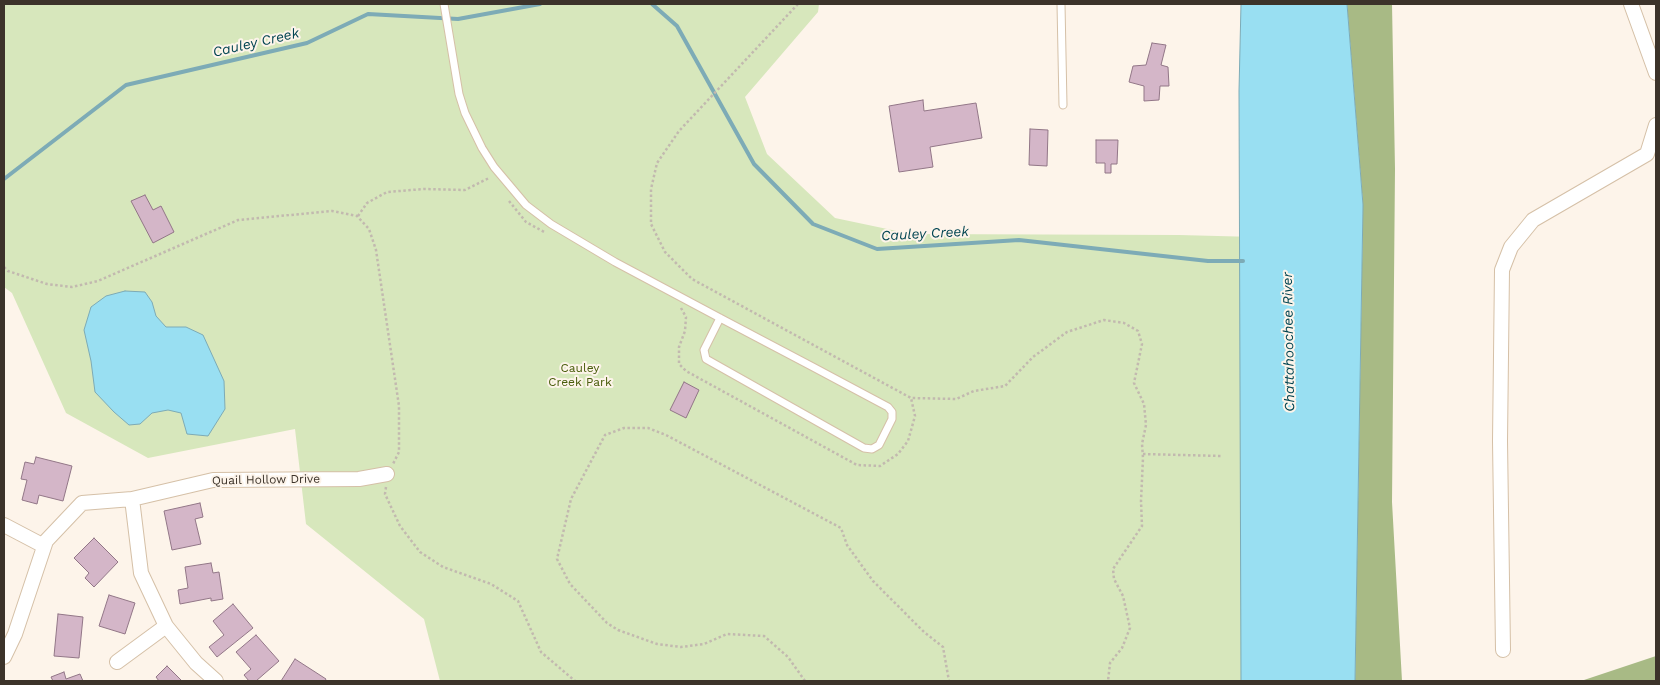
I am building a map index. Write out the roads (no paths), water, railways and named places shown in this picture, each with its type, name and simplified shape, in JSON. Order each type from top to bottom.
[{"type":"street","points":[[1630,4],[1656,73]]},
{"type":"street","points":[[1503,650],[1500,441],[1502,270],[1511,247],[1533,220],[1652,157],[1656,125]]},
{"type":"street","name":"Quail Hollow Drive","points":[[4,657],[15,634],[46,541],[82,504],[132,499],[212,480],[359,478],[387,474]]},
{"type":"street","points":[[132,499],[141,573],[166,626],[196,663],[216,681]]},
{"type":"street","points":[[4,525],[44,546]]},
{"type":"street","points":[[117,662],[166,626]]},
{"type":"lane","points":[[444,4],[459,94],[473,131],[494,167],[526,205],[551,224],[615,262],[888,407],[892,412],[892,420],[879,445],[872,449],[864,448],[706,360],[704,350],[720,318]]},
{"type":"lane","points":[[1061,4],[1063,105]]},
{"type":"water","name":"Chattahoochee River","points":[[1241,4],[1347,4],[1363,205],[1355,681],[1241,681],[1239,91]]},
{"type":"water","points":[[125,291],[145,292],[152,302],[156,316],[166,327],[186,327],[203,335],[224,381],[225,409],[208,436],[187,434],[181,413],[168,410],[152,413],[140,424],[129,425],[95,392],[84,330],[91,307],[106,296]]},
{"type":"waterway","name":"Cauley Creek","points":[[4,179],[126,85],[307,43],[368,14],[458,19],[540,4]]},
{"type":"waterway","name":"Cauley Creek","points":[[652,4],[677,26],[754,164],[813,224],[877,249],[1019,240],[1208,261],[1243,261]]},
{"type":"park label","name":"Cauley Creek Park","points":[[580,375]]}]
